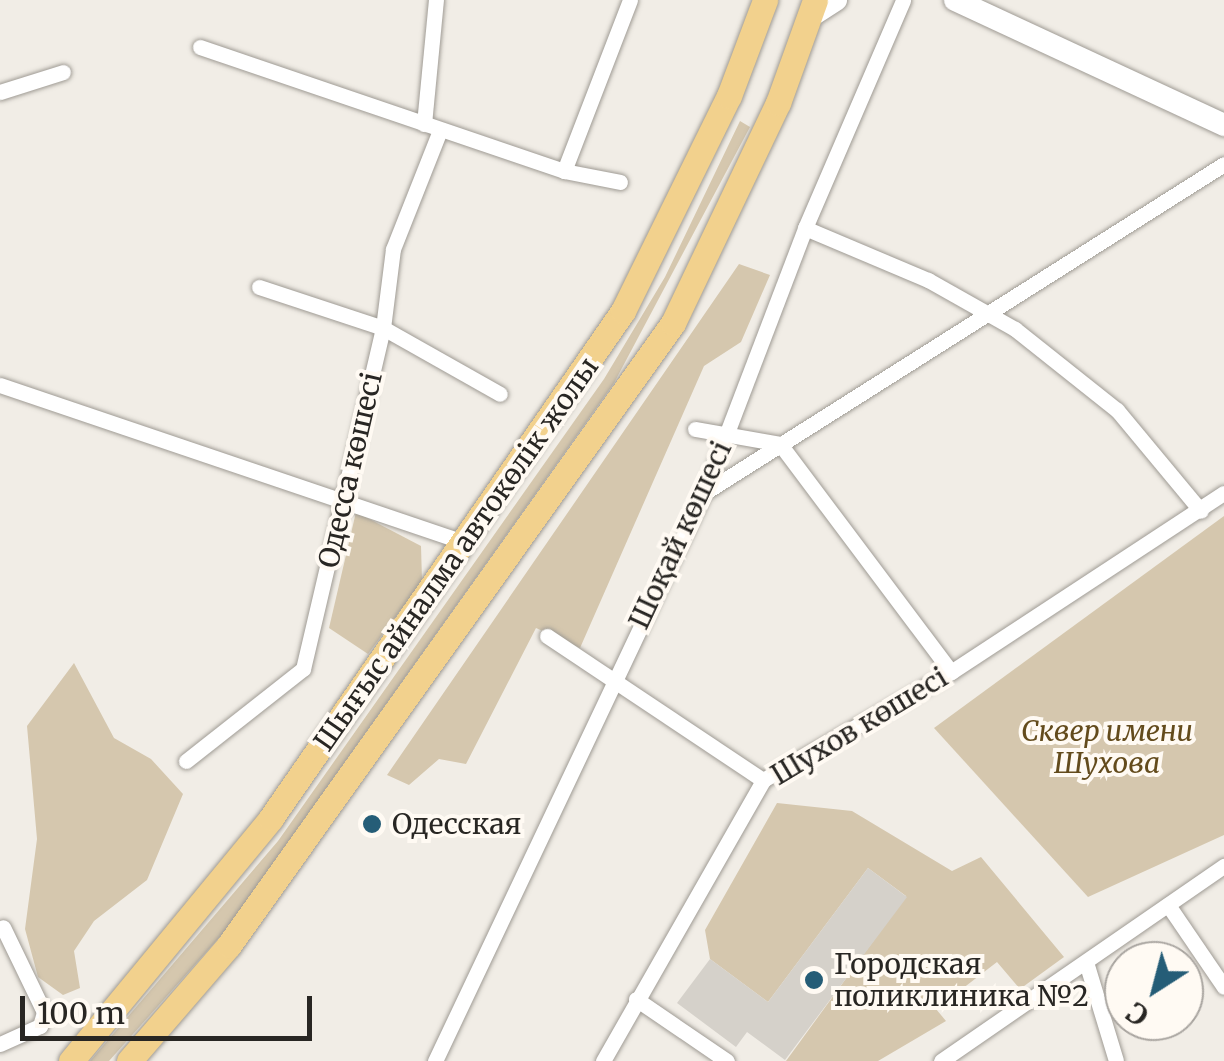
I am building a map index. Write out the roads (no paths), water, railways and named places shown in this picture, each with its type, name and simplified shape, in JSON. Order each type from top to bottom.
[{"type":"main road","name":"Шығыс айналма автокөлік жолы","points":[[71,1061],[272,818],[468,542],[623,312],[730,96],[765,0]]},
{"type":"main road","points":[[813,8],[836,0]]},
{"type":"main road","points":[[955,0],[1224,126]]},
{"type":"main road","name":"Шығыс айналма автокөлік жолы","points":[[129,1061],[229,945],[673,323],[813,8]]},
{"type":"street","points":[[424,124],[436,0]]},
{"type":"street","points":[[564,172],[630,0]]},
{"type":"street","name":"Шоқай көшесі","points":[[435,1061],[704,493],[805,228],[904,0]]},
{"type":"street","points":[[200,47],[564,172],[620,182]]},
{"type":"street","points":[[0,92],[63,72]]},
{"type":"street","name":"Одесса көшесі","points":[[186,761],[302,669],[384,328],[393,249],[440,130]]},
{"type":"street","points":[[704,493],[1224,164]]},
{"type":"street","points":[[805,228],[928,280],[985,318],[1015,329],[1117,410],[1202,511]]},
{"type":"street","points":[[259,288],[384,328],[500,394]]},
{"type":"street","points":[[0,385],[468,542]]},
{"type":"street","points":[[695,429],[780,444],[951,672]]},
{"type":"street","name":"Шухов көшесі","points":[[602,1061],[764,780],[951,672],[1224,494]]},
{"type":"street","points":[[547,636],[764,780]]},
{"type":"street","points":[[941,1061],[1224,866]]},
{"type":"street","points":[[1168,905],[1224,987]]},
{"type":"street","points":[[0,1044],[40,1026],[44,1012],[3,927]]},
{"type":"street","points":[[1086,962],[1116,1061]]},
{"type":"street","points":[[636,999],[727,1061]]},
{"type":"place","name":"Одесская","points":[[372,824]]},
{"type":"place","name":"Городская поликлиника №2","points":[[814,980]]},
{"type":"park label","name":"Сквер имени Шухова","points":[[1107,747]]}]
